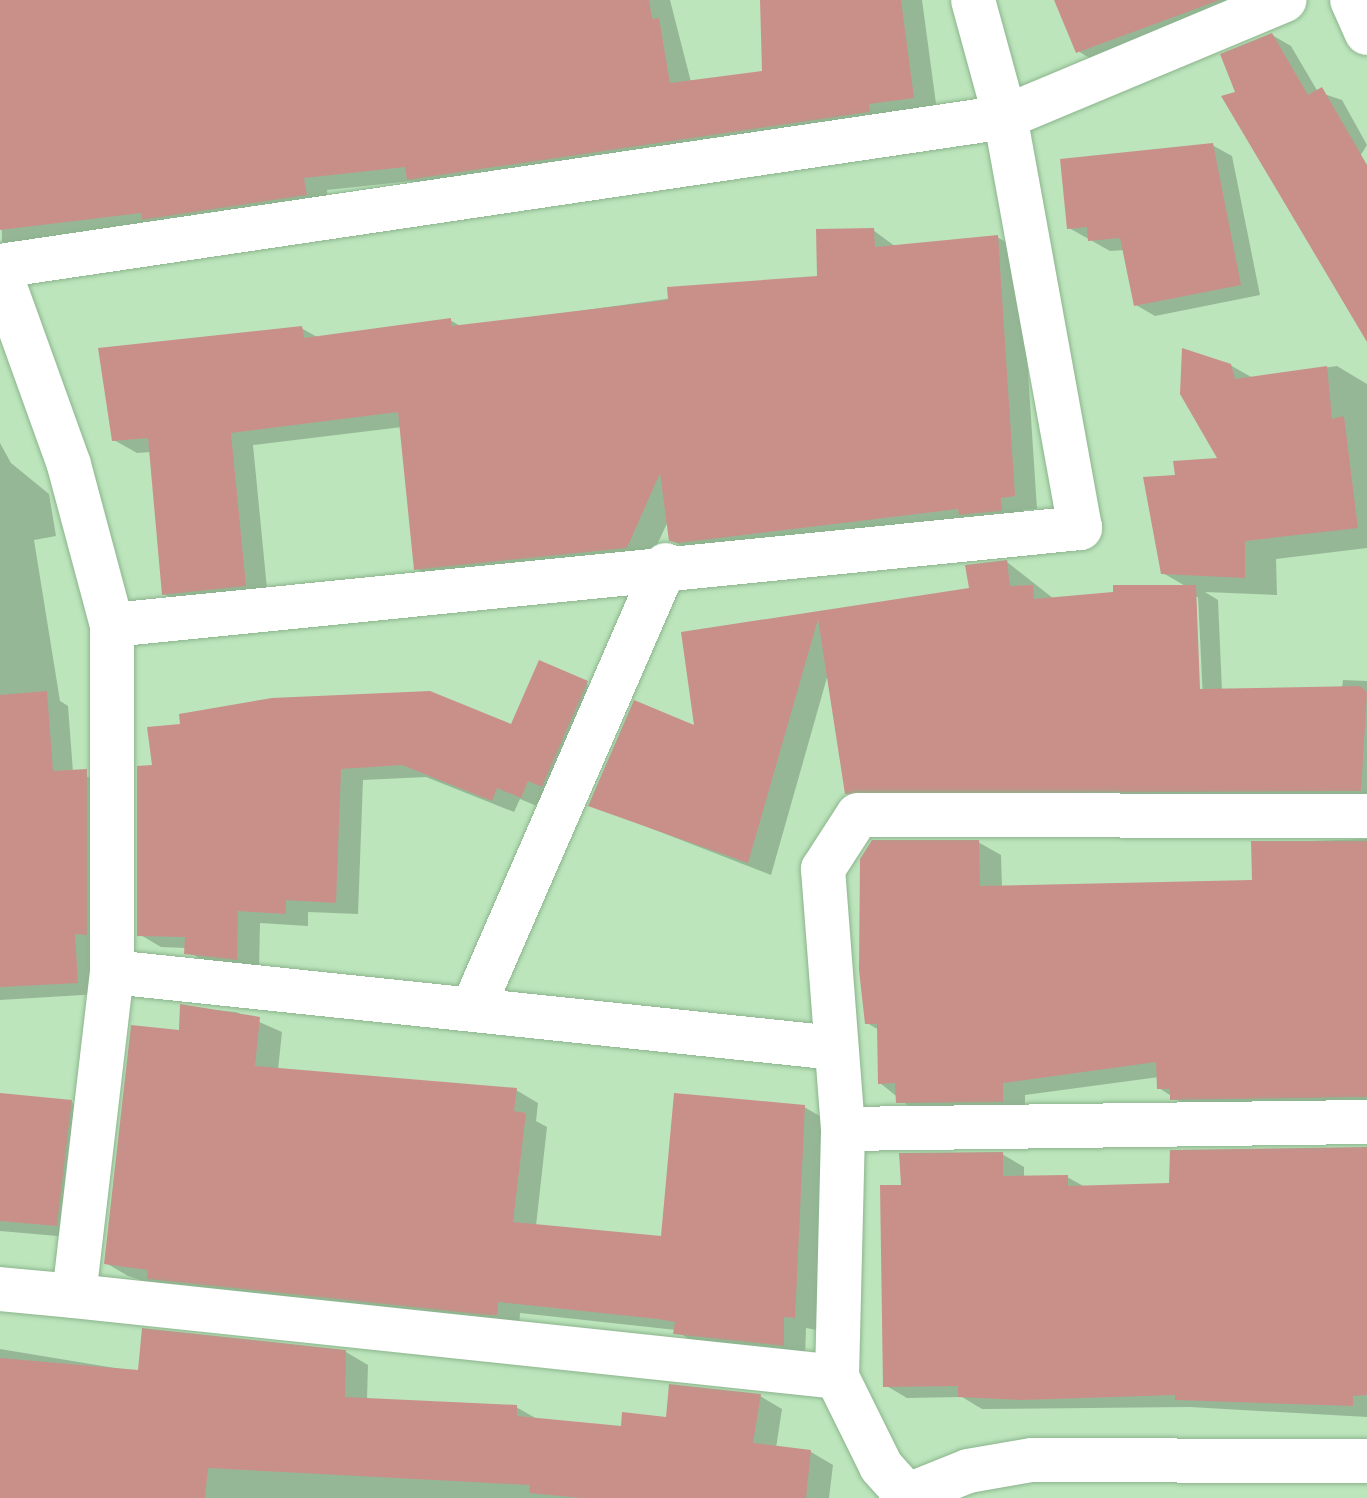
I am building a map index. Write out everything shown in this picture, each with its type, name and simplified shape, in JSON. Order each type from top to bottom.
[{"type":"street","points":[[112,625],[666,565],[1080,528],[1005,117],[973,0]]},
{"type":"street","points":[[0,266],[1005,117],[1285,0]]},
{"type":"street","points":[[1352,0],[1367,33]]},
{"type":"street","points":[[0,273],[69,465],[112,625],[112,972],[74,1296]]},
{"type":"street","points":[[473,1008],[666,565]]},
{"type":"street","points":[[1367,816],[858,815],[823,869],[843,1129],[837,1377],[881,1466],[903,1496],[1032,1460],[1302,1480],[1367,1461]]},
{"type":"street","points":[[112,972],[835,1048]]},
{"type":"street","points":[[843,1129],[1367,1122]]},
{"type":"street","points":[[0,1289],[837,1377]]},
{"type":"building","points":[[0,0],[649,0],[652,19],[659,18],[670,83],[762,71],[760,0],[901,0],[914,98],[869,104],[870,112],[407,180],[405,167],[304,178],[307,195],[142,220],[141,213],[0,230]]},
{"type":"building","points":[[1054,0],[1220,0],[1076,53]]},
{"type":"building","points":[[1272,33],[1308,95],[1322,87],[1367,165],[1367,342],[1221,96],[1235,92],[1220,54]]},
{"type":"building","points":[[1213,143],[1241,285],[1134,306],[1120,238],[1088,241],[1087,227],[1067,229],[1060,159]]},
{"type":"building","points":[[874,228],[875,247],[998,235],[1015,496],[1001,498],[1002,511],[959,515],[958,509],[678,543],[669,541],[660,473],[627,548],[414,570],[398,412],[231,433],[246,586],[162,595],[148,438],[112,441],[98,348],[302,326],[304,338],[451,318],[451,326],[668,300],[667,287],[817,276],[816,229]]},
{"type":"building","points":[[1182,348],[1231,364],[1235,379],[1327,366],[1332,419],[1344,416],[1358,528],[1245,541],[1245,578],[1161,574],[1143,477],[1175,475],[1173,461],[1217,458],[1180,394]]},
{"type":"building","points":[[1007,560],[1010,586],[1033,585],[1034,599],[1113,592],[1113,585],[1196,585],[1200,689],[1360,686],[1367,692],[1361,791],[845,794],[818,619],[748,863],[588,806],[634,700],[694,725],[681,632],[969,588],[965,565]]},
{"type":"building","points":[[539,660],[588,681],[542,787],[528,781],[521,798],[497,788],[492,801],[402,765],[341,769],[336,903],[286,900],[286,914],[238,911],[237,960],[184,954],[185,937],[137,936],[137,766],[152,765],[147,727],[180,724],[179,714],[272,698],[430,691],[511,724]]},
{"type":"building","points":[[47,691],[53,771],[87,769],[87,935],[75,934],[78,983],[0,987],[0,695]]},
{"type":"building","points":[[872,840],[979,840],[980,886],[1252,880],[1251,841],[1367,841],[1367,1097],[1170,1100],[1170,1089],[1157,1089],[1156,1062],[1003,1083],[1003,1102],[896,1103],[895,1083],[878,1084],[877,1024],[865,1024],[859,970],[860,859]]},
{"type":"building","points":[[180,1004],[260,1017],[255,1066],[517,1088],[514,1111],[526,1113],[513,1222],[661,1236],[674,1093],[805,1105],[795,1318],[784,1317],[784,1346],[673,1334],[675,1322],[658,1319],[498,1302],[497,1315],[486,1315],[147,1279],[148,1270],[104,1264],[131,1025],[179,1030]]},
{"type":"building","points":[[0,1093],[72,1100],[57,1226],[0,1221]]},
{"type":"building","points":[[1367,1147],[1367,1395],[1353,1396],[1353,1406],[1175,1400],[1175,1395],[1021,1400],[958,1397],[958,1386],[883,1387],[880,1185],[901,1185],[899,1153],[1003,1152],[1003,1176],[1068,1175],[1068,1186],[1169,1183],[1170,1150]]},
{"type":"building","points":[[142,1328],[346,1350],[345,1397],[517,1405],[517,1416],[621,1426],[622,1412],[666,1417],[669,1384],[761,1394],[753,1443],[811,1450],[806,1498],[582,1498],[529,1493],[530,1485],[208,1468],[205,1498],[0,1498],[0,1358],[138,1370]]}]
